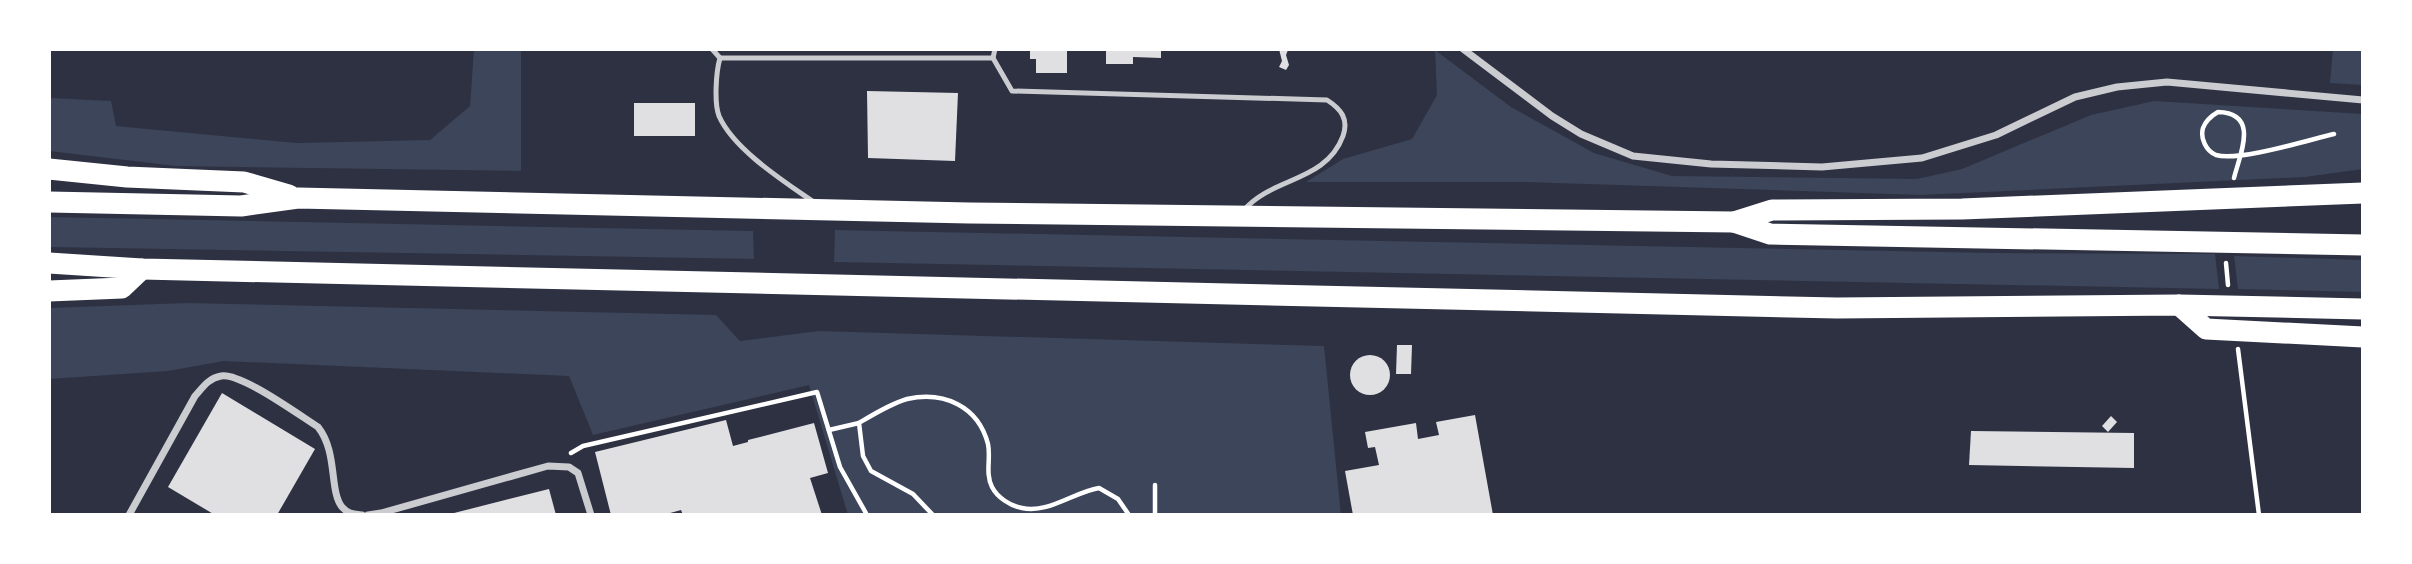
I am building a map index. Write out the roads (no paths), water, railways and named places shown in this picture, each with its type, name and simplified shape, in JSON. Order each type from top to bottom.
[{"type":"highway","points":[[49,169],[127,177],[244,183],[298,198]]},
{"type":"highway","points":[[1734,222],[1772,210],[1962,209],[2363,193]]},
{"type":"highway","points":[[49,202],[241,206],[298,198],[825,210],[1734,222],[1770,234],[2363,245]]},
{"type":"highway","points":[[49,263],[142,269],[1837,308],[2179,305],[2363,309]]},
{"type":"highway","points":[[49,291],[122,288],[142,269]]},
{"type":"highway","points":[[2179,305],[2206,329],[2363,337]]},
{"type":"street","points":[[1463,49],[1552,117],[1581,134],[1633,156],[1711,164],[1822,167],[1922,158],[1996,135],[2075,97],[2117,87],[2167,82],[2363,100]]},
{"type":"street","points":[[129,515],[195,396],[210,379],[221,376],[243,381],[318,427],[326,437],[330,450],[339,502],[351,514],[362,515]]},
{"type":"street","points":[[368,515],[548,466],[569,467],[578,472],[591,515]]},
{"type":"lane","points":[[712,49],[720,58],[993,58]]},
{"type":"lane","points":[[995,49],[993,58],[1012,91],[1327,100],[1339,107],[1345,118],[1345,130],[1338,151],[1322,166],[1253,200],[1239,216]]},
{"type":"lane","points":[[720,58],[716,87],[719,116],[739,144],[772,174],[825,210]]}]
